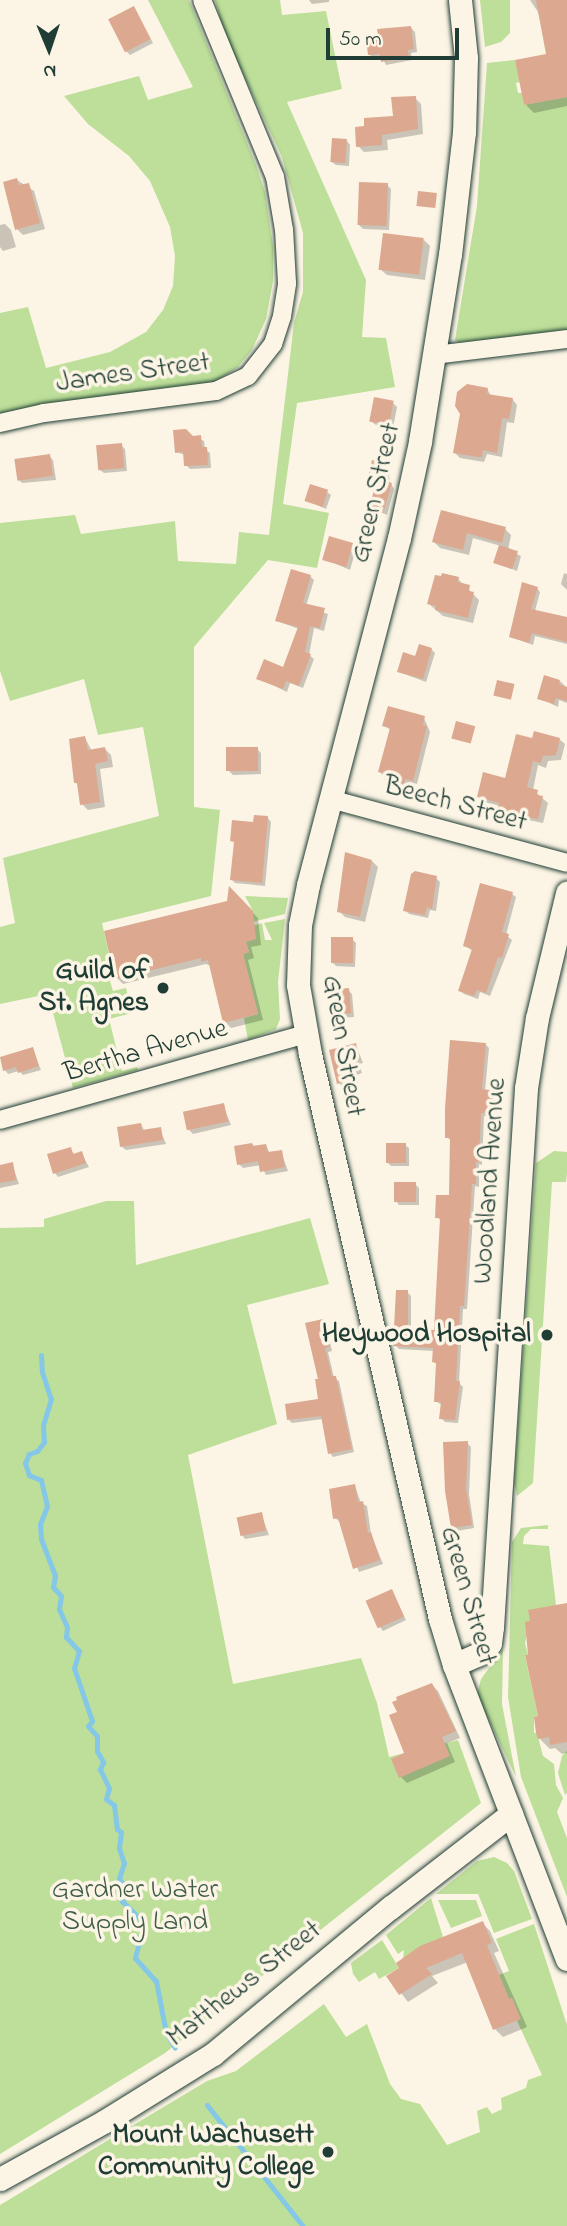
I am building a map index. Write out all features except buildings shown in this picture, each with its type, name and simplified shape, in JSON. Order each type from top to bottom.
[{"type":"street","name":"James Street","points":[[0,423],[44,413],[208,394],[248,376],[273,344],[282,316],[286,283],[284,230],[275,177],[202,0]]},
{"type":"street","name":"Green Street","points":[[460,0],[466,58],[464,132],[421,442],[300,925],[298,985],[306,1034],[424,1559],[454,1665],[567,1959]]},
{"type":"street","points":[[434,355],[567,339]]},
{"type":"street","name":"Beech Street","points":[[330,799],[567,863]]},
{"type":"street","name":"Woodland Avenue","points":[[454,1665],[482,1652],[490,1643],[526,1088],[533,1040],[567,893]]},
{"type":"street","name":"Bertha Avenue","points":[[0,1120],[306,1034]]},
{"type":"street","name":"Matthews Street","points":[[0,2179],[105,2121],[213,2054],[391,1907],[511,1814]]},
{"type":"green space","points":[[148,0],[189,0],[256,165],[265,192],[273,246],[273,281],[266,319],[252,350],[238,367],[209,386],[0,415],[0,313],[28,307],[46,368],[110,352],[146,332],[163,310],[173,286],[175,256],[170,227],[150,181],[129,156],[88,124],[64,96],[139,76],[148,100],[193,87]]},
{"type":"green space","points":[[215,0],[280,0],[282,15],[326,11],[342,89],[287,102],[366,280],[362,337],[386,338],[395,387],[297,403],[283,504],[329,513],[317,568],[268,560],[194,647],[194,807],[220,810],[211,896],[102,923],[109,954],[105,956],[107,961],[111,960],[115,979],[110,981],[113,991],[126,988],[132,1013],[109,1019],[122,1071],[137,1067],[138,1070],[73,1088],[48,994],[0,1004],[0,927],[15,923],[3,858],[159,816],[143,727],[98,735],[84,679],[10,701],[0,671],[0,523],[75,515],[81,534],[175,521],[178,561],[236,564],[239,532],[269,535],[294,323],[303,292],[303,233],[282,157],[224,33]]},
{"type":"green space","points":[[480,0],[510,0],[510,33],[501,42],[485,47]]},
{"type":"green space","points":[[515,60],[520,82],[516,83],[518,93],[522,93],[524,105],[567,97],[567,333],[460,343],[455,340],[477,206],[487,63]]},
{"type":"green space","points":[[245,896],[288,898],[285,914],[252,922],[253,911]]},
{"type":"green space","points":[[285,919],[278,982],[280,1019],[276,1029],[248,1040],[244,1018],[258,1014],[243,954],[249,952],[246,942],[252,926],[262,923],[265,940],[272,940],[264,923]]},
{"type":"green space","points":[[554,1151],[567,1152],[567,1174],[566,1182],[552,1182],[533,1483],[517,1496],[514,1482],[536,1163]]},
{"type":"green space","name":"Gardner Water Supply Land","points":[[106,1201],[134,1201],[136,1265],[310,1218],[329,1284],[247,1305],[277,1424],[188,1455],[233,1684],[361,1658],[377,1703],[389,1757],[458,1740],[481,1803],[165,2053],[0,2154],[0,1228],[44,1227],[44,1219]]},
{"type":"green space","points":[[548,1525],[548,1529],[531,1529],[524,1536],[523,1544],[549,1546],[556,1605],[530,1621],[525,1643],[528,1655],[525,1656],[538,1716],[534,1717],[534,1733],[537,1733],[543,1756],[554,1764],[556,1785],[563,1798],[557,1812],[567,1838],[567,1897],[521,1777],[508,1697],[512,1542],[521,1528]]},
{"type":"green space","points":[[503,1649],[502,1704],[516,1777],[477,1695],[481,1679]]},
{"type":"green space","points":[[567,1751],[565,1795],[558,1773],[562,1756]]},
{"type":"green space","points":[[494,1857],[507,1863],[514,1871],[532,1919],[494,1933],[478,1894],[436,1894],[477,1861]]},
{"type":"green space","points":[[431,1898],[443,1937],[403,1959],[404,1950],[398,1954],[386,1935]]},
{"type":"green space","points":[[438,1900],[476,1900],[482,1916],[451,1928]]},
{"type":"green space","name":"Mount Wachusett Community College","points":[[534,1924],[567,2025],[567,2226],[0,2226],[0,2205],[207,2081],[236,2071],[324,2004],[346,2037],[367,2024],[390,2084],[401,2099],[420,2104],[447,2145],[480,2132],[477,2111],[487,2107],[492,2114],[502,2109],[501,2098],[526,2088],[528,2080],[542,2075],[517,2021],[520,2019],[512,1998],[509,1999],[499,1975],[509,1971],[496,1939]]},
{"type":"green space","points":[[382,1940],[399,1968],[379,1979],[375,1972],[359,1982],[353,1974],[351,1963]]},
{"type":"waterway","points":[[41,1355],[42,1372],[51,1399],[43,1425],[44,1442],[37,1451],[29,1454],[25,1463],[29,1475],[41,1480],[47,1506],[40,1524],[41,1539],[55,1575],[53,1587],[61,1596],[59,1609],[67,1627],[66,1637],[79,1651],[74,1668],[92,1721],[88,1726],[97,1736],[97,1751],[103,1762],[100,1769],[109,1788],[106,1799],[114,1805],[117,1829],[121,1832],[119,1848],[124,1863],[119,1878],[128,1892],[122,1901],[141,1920],[141,1934],[135,1958],[156,1981],[166,2033],[175,2048]]},
{"type":"waterway","points":[[207,2105],[303,2226]]},
{"type":"place","name":"Guild of St. Agnes","points":[[163,988]]},
{"type":"place","name":"Heywood Hospital","points":[[547,1335]]},
{"type":"place","name":"Mount Wachusett Community College","points":[[328,2152]]}]
